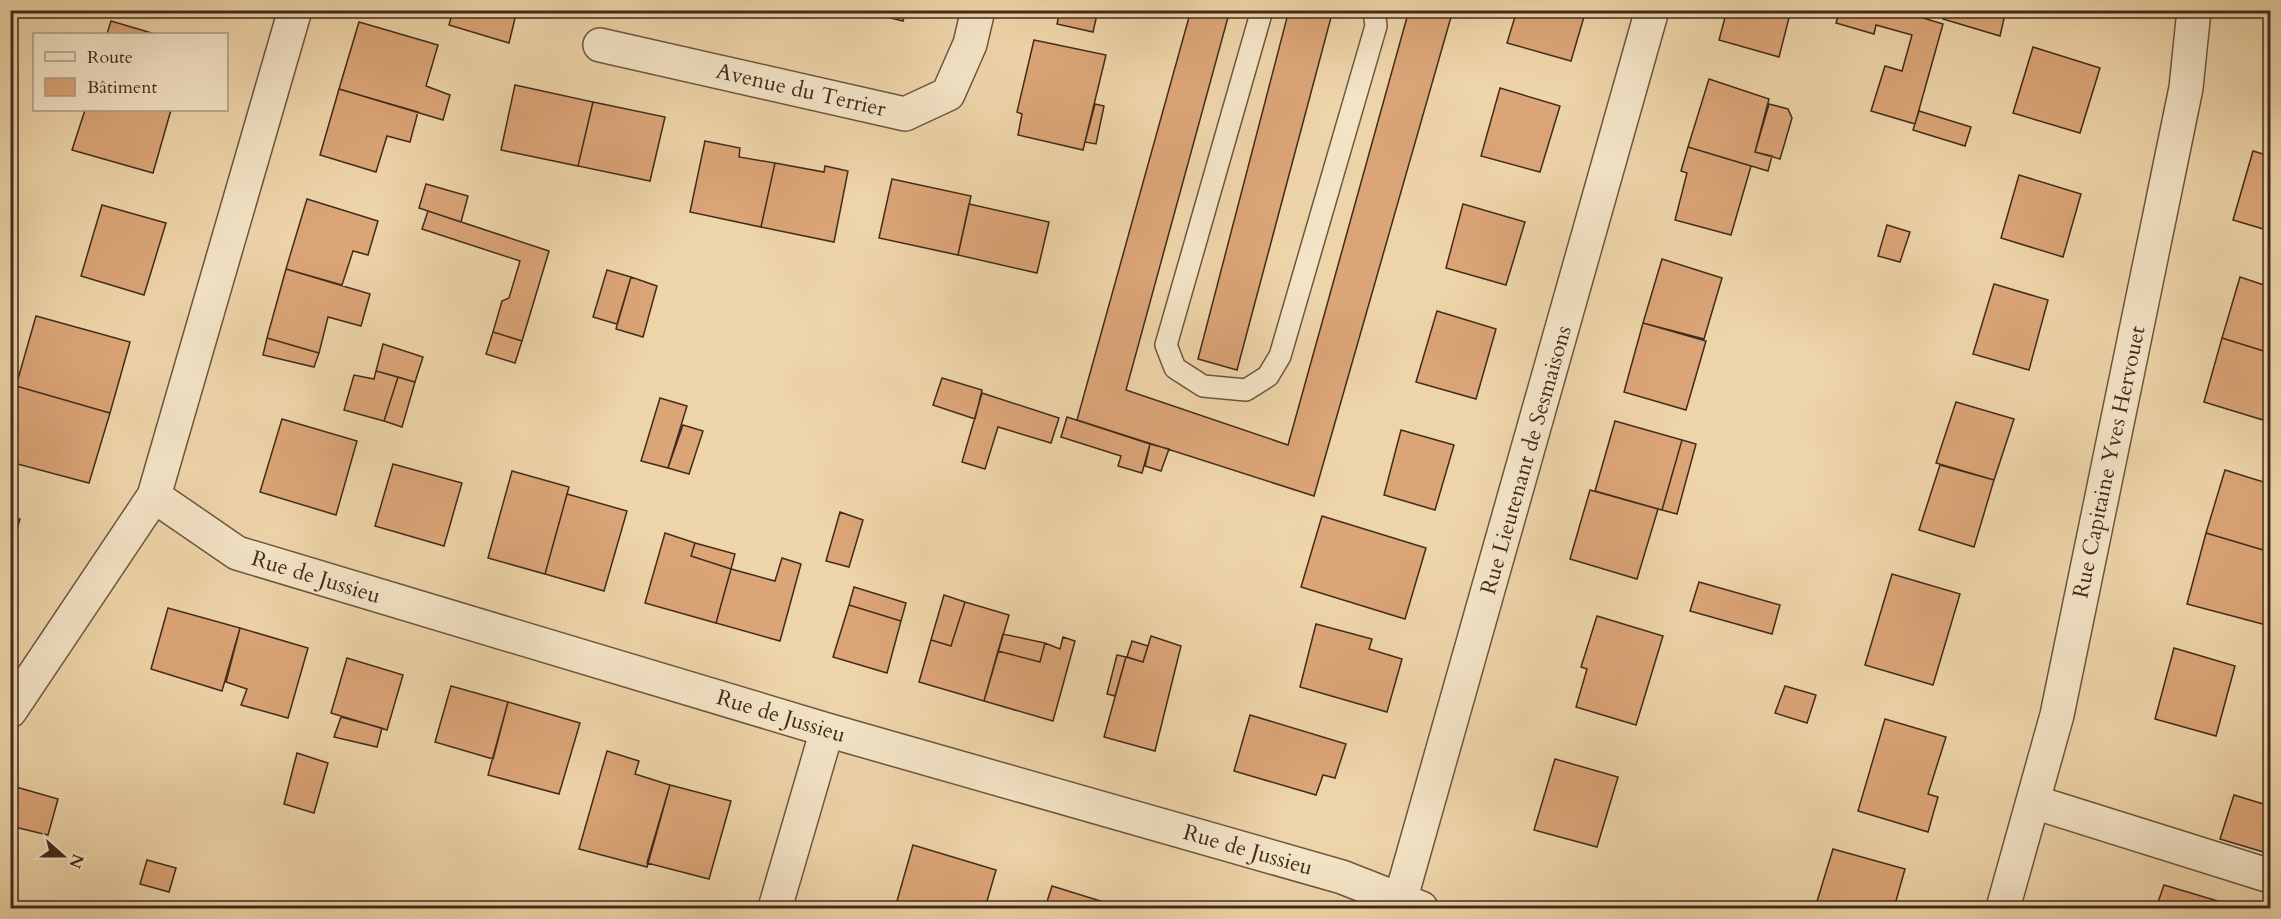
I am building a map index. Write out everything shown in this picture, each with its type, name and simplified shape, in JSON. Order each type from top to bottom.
[{"type":"street","points":[[11,711],[154,496],[295,10]]},
{"type":"street","name":"Avenue du Terrier","points":[[600,45],[905,114],[948,94],[970,45],[978,10]]},
{"type":"street","name":"Rue Lieutenant de Sesmaisons","points":[[1407,906],[1652,10]]},
{"type":"street","name":"Rue Capitaine Yves Hervouet","points":[[2004,909],[2057,715],[2181,111],[2194,10]]},
{"type":"street","name":"Rue de Jussieu","points":[[154,496],[237,553],[827,730],[1342,877],[1407,906]]},
{"type":"street","points":[[775,909],[827,730]]},
{"type":"street","points":[[2034,802],[2271,876]]},
{"type":"lane","points":[[1262,10],[1166,345],[1175,368],[1203,386],[1246,390],[1268,376],[1280,356],[1376,26],[1374,10]]},
{"type":"building","points":[[453,10],[517,10],[509,43],[449,25]]},
{"type":"building","points":[[859,10],[906,10],[903,21]]},
{"type":"building","points":[[1060,10],[1098,10],[1093,32],[1057,24]]},
{"type":"building","points":[[1191,10],[1230,10],[1126,390],[1288,445],[1409,10],[1453,10],[1314,496],[1077,420]]},
{"type":"building","points":[[1289,10],[1333,10],[1237,370],[1198,359]]},
{"type":"building","points":[[1517,10],[1586,10],[1571,61],[1507,43]]},
{"type":"building","points":[[1727,10],[1791,10],[1779,57],[1719,40]]},
{"type":"building","points":[[1840,10],[1897,10],[1943,24],[1915,124],[1871,111],[1885,66],[1902,71],[1912,35],[1876,25],[1874,34],[1836,23]]},
{"type":"building","points":[[1946,10],[1992,10],[2005,14],[2000,36],[1943,19]]},
{"type":"building","points":[[111,21],[152,33],[107,33]]},
{"type":"building","points":[[359,22],[438,45],[426,86],[450,95],[443,120],[339,89]]},
{"type":"building","points":[[1034,40],[1106,55],[1083,150],[1018,135],[1022,114],[1017,112]]},
{"type":"building","points":[[2033,47],[2100,68],[2080,133],[2013,113]]},
{"type":"building","points":[[1709,79],[1769,99],[1755,152],[1772,156],[1768,171],[1688,147]]},
{"type":"building","points":[[515,85],[593,102],[578,166],[501,150]]},
{"type":"building","points":[[1500,88],[1560,106],[1540,172],[1481,156]]},
{"type":"building","points":[[339,89],[418,112],[410,142],[387,136],[376,172],[320,155]]},
{"type":"building","points":[[593,102],[665,117],[650,181],[578,166]]},
{"type":"building","points":[[1095,104],[1104,106],[1096,144],[1085,142]]},
{"type":"building","points":[[1769,104],[1788,109],[1792,118],[1780,159],[1755,152]]},
{"type":"building","points":[[85,111],[171,111],[153,173],[72,150]]},
{"type":"building","points":[[1919,111],[1971,127],[1965,146],[1913,130]]},
{"type":"building","points":[[705,141],[740,148],[739,157],[775,163],[761,227],[690,212]]},
{"type":"building","points":[[1688,147],[1751,166],[1731,235],[1675,220],[1687,173],[1681,171]]},
{"type":"building","points":[[2253,151],[2270,156],[2270,231],[2233,220]]},
{"type":"building","points":[[775,163],[824,172],[825,166],[848,171],[834,242],[761,227]]},
{"type":"building","points":[[2019,175],[2081,194],[2063,257],[2001,238]]},
{"type":"building","points":[[892,179],[971,196],[958,255],[879,238]]},
{"type":"building","points":[[426,184],[468,196],[461,222],[419,208]]},
{"type":"building","points":[[307,199],[378,221],[368,255],[353,251],[342,285],[286,269]]},
{"type":"building","points":[[969,204],[1049,222],[1037,273],[958,255]]},
{"type":"building","points":[[1463,204],[1525,222],[1506,285],[1446,268]]},
{"type":"building","points":[[102,205],[166,223],[144,295],[81,276]]},
{"type":"building","points":[[428,211],[549,251],[522,341],[493,332],[502,301],[509,298],[520,261],[422,229]]},
{"type":"building","points":[[1887,225],[1910,232],[1900,262],[1878,256]]},
{"type":"building","points":[[1662,259],[1722,278],[1704,339],[1643,323]]},
{"type":"building","points":[[286,269],[370,294],[361,326],[328,317],[319,353],[267,338]]},
{"type":"building","points":[[607,270],[631,277],[617,324],[593,317]]},
{"type":"building","points":[[631,277],[657,286],[643,337],[616,329]]},
{"type":"building","points":[[2240,277],[2270,287],[2270,353],[2222,338]]},
{"type":"building","points":[[1994,284],[2048,300],[2029,370],[1973,354]]},
{"type":"building","points":[[1437,311],[1496,329],[1476,399],[1416,382]]},
{"type":"building","points":[[36,316],[130,342],[110,413],[16,386]]},
{"type":"building","points":[[1643,323],[1706,341],[1686,410],[1624,392]]},
{"type":"building","points":[[493,332],[522,341],[515,363],[486,354]]},
{"type":"building","points":[[267,338],[319,353],[314,367],[263,355]]},
{"type":"building","points":[[2222,338],[2270,353],[2270,397],[2263,420],[2204,402]]},
{"type":"building","points":[[383,344],[423,357],[415,382],[376,371]]},
{"type":"building","points":[[376,371],[398,377],[384,421],[344,410],[354,375],[374,379]]},
{"type":"building","points":[[398,377],[415,382],[402,427],[384,421]]},
{"type":"building","points":[[942,378],[982,390],[975,419],[933,405]]},
{"type":"building","points":[[16,386],[110,413],[89,483],[10,462],[10,405]]},
{"type":"building","points":[[982,393],[1059,418],[1051,443],[998,427],[985,469],[962,462]]},
{"type":"building","points":[[660,398],[687,406],[668,468],[641,461]]},
{"type":"building","points":[[1956,402],[2014,419],[1994,480],[1936,463]]},
{"type":"building","points":[[1067,417],[1150,444],[1142,473],[1118,466],[1121,456],[1061,437]]},
{"type":"building","points":[[282,419],[357,441],[336,515],[260,492]]},
{"type":"building","points":[[1615,421],[1682,440],[1662,510],[1595,491]]},
{"type":"building","points":[[683,425],[703,431],[689,474],[668,468]]},
{"type":"building","points":[[1401,430],[1454,445],[1435,510],[1384,495]]},
{"type":"building","points":[[1682,440],[1696,444],[1677,514],[1662,510]]},
{"type":"building","points":[[1150,444],[1169,449],[1161,471],[1145,466]]},
{"type":"building","points":[[393,464],[462,483],[444,546],[375,526]]},
{"type":"building","points":[[1940,465],[1994,480],[1974,547],[1919,530]]},
{"type":"building","points":[[2225,470],[2270,484],[2270,552],[2206,533]]},
{"type":"building","points":[[512,471],[569,487],[545,574],[488,558]]},
{"type":"building","points":[[1590,490],[1658,509],[1637,579],[1570,559]]},
{"type":"building","points":[[567,494],[627,511],[604,591],[545,574]]},
{"type":"building","points":[[840,512],[863,520],[849,567],[826,561]]},
{"type":"building","points":[[1322,516],[1426,548],[1405,619],[1301,587]]},
{"type":"building","points":[[10,517],[20,519],[10,552]]},
{"type":"building","points":[[665,533],[695,543],[691,556],[731,569],[716,623],[645,603]]},
{"type":"building","points":[[2206,533],[2270,552],[2270,626],[2187,604]]},
{"type":"building","points":[[695,543],[735,554],[731,569],[691,556]]},
{"type":"building","points":[[782,558],[801,564],[780,641],[716,623],[731,569],[775,581]]},
{"type":"building","points":[[1892,574],[1960,594],[1933,685],[1865,665]]},
{"type":"building","points":[[1699,582],[1780,605],[1772,634],[1690,611]]},
{"type":"building","points":[[854,587],[906,603],[901,621],[849,605]]},
{"type":"building","points":[[944,595],[965,602],[951,646],[931,640]]},
{"type":"building","points":[[965,602],[1009,615],[984,701],[919,682],[931,640],[951,646]]},
{"type":"building","points":[[849,605],[901,621],[887,673],[833,657]]},
{"type":"building","points":[[168,608],[240,628],[222,691],[151,669]]},
{"type":"building","points":[[1597,616],[1663,636],[1636,725],[1576,707],[1587,669],[1581,667]]},
{"type":"building","points":[[1316,624],[1372,639],[1369,649],[1402,659],[1387,712],[1300,687]]},
{"type":"building","points":[[240,628],[308,648],[288,718],[241,705],[247,689],[226,682]]},
{"type":"building","points":[[1003,634],[1045,643],[1040,662],[998,651]]},
{"type":"building","points":[[1151,636],[1181,646],[1155,751],[1104,737],[1126,657],[1143,662]]},
{"type":"building","points":[[1063,637],[1075,641],[1053,721],[984,701],[998,651],[1040,662],[1045,643],[1060,649]]},
{"type":"building","points":[[1132,641],[1148,646],[1143,662],[1127,657]]},
{"type":"building","points":[[2174,648],[2235,666],[2216,736],[2155,719]]},
{"type":"building","points":[[1117,655],[1126,657],[1115,696],[1107,694]]},
{"type":"building","points":[[347,658],[403,675],[387,730],[331,713]]},
{"type":"building","points":[[451,686],[508,702],[493,759],[435,742]]},
{"type":"building","points":[[1785,686],[1816,695],[1807,723],[1775,713]]},
{"type":"building","points":[[508,702],[580,723],[559,794],[488,775]]},
{"type":"building","points":[[1250,715],[1346,744],[1335,778],[1323,775],[1316,795],[1234,771]]},
{"type":"building","points":[[341,717],[382,728],[377,747],[334,737]]},
{"type":"building","points":[[1885,719],[1946,737],[1928,794],[1938,797],[1928,832],[1858,811]]},
{"type":"building","points":[[607,751],[639,761],[635,774],[670,785],[647,867],[579,849]]},
{"type":"building","points":[[297,753],[328,763],[314,813],[284,804]]},
{"type":"building","points":[[1555,759],[1618,777],[1597,847],[1534,830]]},
{"type":"building","points":[[670,785],[731,801],[709,879],[647,863]]},
{"type":"building","points":[[16,787],[58,799],[48,835],[10,826],[10,809]]},
{"type":"building","points":[[2234,795],[2270,806],[2270,854],[2220,839]]},
{"type":"building","points":[[913,845],[996,870],[985,908],[895,908]]},
{"type":"building","points":[[1833,849],[1905,869],[1894,908],[1815,908]]},
{"type":"building","points":[[147,860],[176,868],[169,892],[140,884]]},
{"type":"building","points":[[2164,885],[2238,907],[2238,908],[2156,908]]},
{"type":"building","points":[[1052,886],[1123,908],[1045,908]]}]
